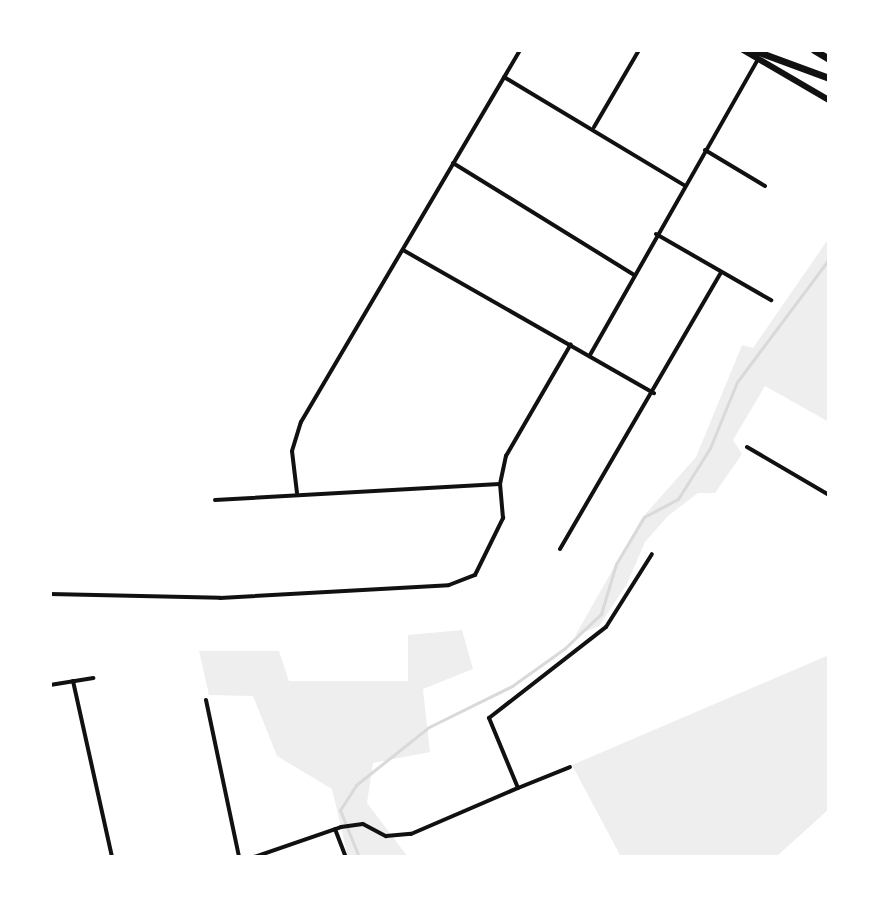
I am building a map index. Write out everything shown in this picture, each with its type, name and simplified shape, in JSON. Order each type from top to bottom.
[{"type":"highway","points":[[753,50],[829,78]]},
{"type":"highway","points":[[814,50],[829,59]]},
{"type":"main road","points":[[743,50],[829,100]]},
{"type":"street","points":[[297,493],[295,437],[520,50]]},
{"type":"street","points":[[594,127],[639,50]]},
{"type":"street","points":[[590,355],[758,59]]},
{"type":"street","points":[[504,77],[594,127],[684,185]]},
{"type":"street","points":[[705,150],[765,186]]},
{"type":"street","points":[[453,163],[634,275]]},
{"type":"street","points":[[656,234],[771,300]]},
{"type":"street","points":[[403,250],[654,393]]},
{"type":"street","points":[[560,549],[654,393],[721,272]]},
{"type":"street","points":[[50,594],[220,598],[449,585],[475,575],[492,547],[503,518],[500,484],[506,456],[571,344]]},
{"type":"street","points":[[747,447],[829,495]]},
{"type":"street","points":[[215,500],[500,484]]},
{"type":"street","points":[[518,788],[489,718],[606,627],[652,554]]},
{"type":"street","points":[[50,685],[93,678]]},
{"type":"street","points":[[73,681],[112,857]]},
{"type":"street","points":[[206,700],[239,857]]},
{"type":"street","points":[[254,857],[338,828],[363,824],[386,836],[411,834],[570,767]]},
{"type":"street","points":[[338,828],[346,857]]},
{"type":"shaded area","points":[[829,238],[829,422],[765,386],[733,440],[742,454],[715,493],[698,493],[668,516],[645,542],[627,584],[599,626],[575,636],[642,518],[696,457],[742,345],[753,348]]},
{"type":"shaded area","points":[[462,630],[473,669],[423,689],[430,752],[373,763],[367,803],[408,857],[348,857],[332,789],[277,756],[253,696],[209,695],[199,651],[279,651],[289,681],[408,681],[408,635]]},
{"type":"shaded area","points":[[829,655],[829,809],[776,857],[621,857],[572,765]]},
{"type":"waterway","points":[[359,857],[340,810],[356,785],[429,727],[512,686],[565,648],[601,614],[616,564],[644,517],[678,499],[710,448],[737,382],[829,259]]}]
